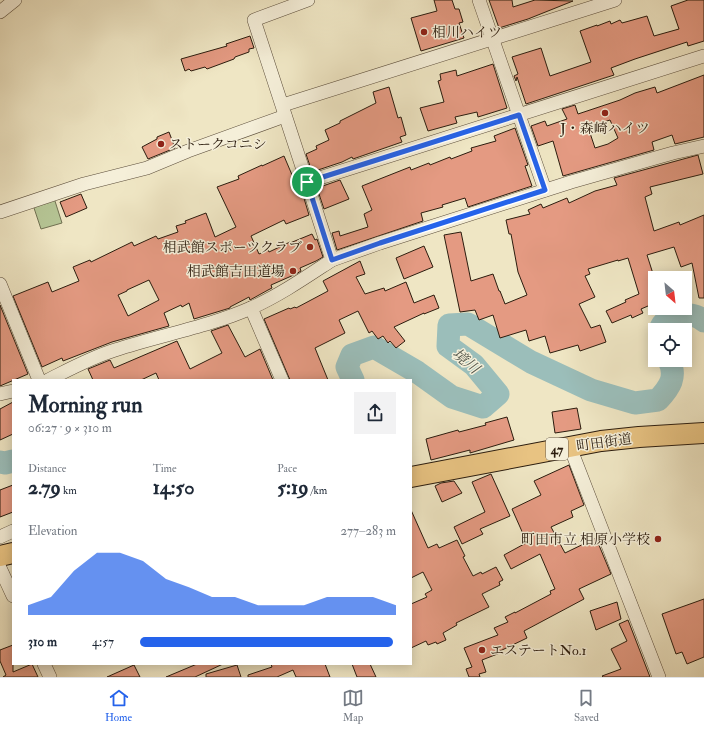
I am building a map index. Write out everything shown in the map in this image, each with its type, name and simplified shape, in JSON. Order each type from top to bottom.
[{"type":"main road","name":"町田街道","points":[[412,477],[570,447],[639,437],[704,433]]},
{"type":"main road","points":[[0,556],[12,553]]},
{"type":"street","points":[[0,12],[15,0]]},
{"type":"street","points":[[308,0],[254,20],[332,260]]},
{"type":"street","points":[[479,0],[545,190]]},
{"type":"street","points":[[0,212],[84,184],[147,168],[284,111],[492,39],[615,0]]},
{"type":"street","points":[[307,182],[704,56]]},
{"type":"street","points":[[50,379],[113,350],[203,324],[251,308],[294,285],[332,260],[545,190],[645,160],[704,146]]},
{"type":"street","points":[[0,284],[39,379]]},
{"type":"street","points":[[251,308],[282,379]]},
{"type":"street","points":[[0,394],[12,392]]},
{"type":"street","points":[[570,447],[660,677]]},
{"type":"street","points":[[0,537],[12,531]]},
{"type":"street","points":[[0,568],[12,594]]},
{"type":"street","points":[[44,665],[50,677]]},
{"type":"green space","points":[[54,198],[62,223],[41,229],[34,208],[37,203]]},
{"type":"building","points":[[434,0],[452,0],[455,9],[459,9],[463,22],[459,23],[464,38],[421,51],[411,18],[437,11]]},
{"type":"building","points":[[489,0],[512,0],[513,7],[535,0],[573,1],[528,19],[499,28]]},
{"type":"building","points":[[688,0],[704,0],[704,41],[688,46],[687,42],[635,59],[611,68],[614,75],[526,104],[517,77],[516,81],[514,76],[518,74],[512,57],[541,48],[550,76],[591,62],[580,31],[610,21],[611,24],[620,20],[622,23],[647,16],[654,36],[679,29],[671,6]]},
{"type":"building","points":[[250,36],[254,48],[249,49],[249,52],[207,69],[205,67],[185,71],[181,59],[227,46],[226,44]]},
{"type":"building","points":[[493,64],[507,108],[478,117],[477,112],[455,117],[457,123],[428,131],[420,108],[444,102],[438,81],[441,80],[440,74],[456,70],[457,76]]},
{"type":"building","points":[[704,75],[704,137],[675,144],[672,135],[652,142],[654,150],[563,176],[553,141],[538,146],[531,126],[545,121],[547,126],[567,119],[562,109],[575,105],[578,114],[655,87],[657,93]],"holes":[[[610,120],[618,138],[608,144],[595,148],[588,127]]]},
{"type":"building","points":[[389,87],[398,118],[401,117],[406,135],[400,137],[402,142],[353,159],[352,157],[312,172],[306,154],[317,149],[316,146],[329,140],[325,130],[376,103],[373,92]]},
{"type":"building","points":[[515,128],[528,165],[525,166],[532,186],[468,207],[465,198],[442,205],[443,207],[421,213],[423,221],[337,250],[332,233],[339,231],[340,236],[368,227],[364,214],[372,210],[362,186],[410,167],[411,170],[429,163],[430,165],[450,157],[451,159],[472,151],[471,148],[496,141],[494,136]]},
{"type":"building","name":"ストークコニシ","points":[[169,132],[175,148],[148,159],[142,147],[157,139],[157,137]]},
{"type":"building","points":[[698,155],[703,174],[650,187],[652,194],[645,197],[654,231],[679,222],[680,225],[704,215],[704,298],[699,298],[692,263],[681,267],[674,247],[647,255],[652,271],[648,271],[648,306],[641,309],[643,313],[632,318],[631,315],[612,323],[606,311],[639,294],[628,258],[588,269],[590,274],[585,276],[595,297],[579,304],[591,328],[600,325],[606,342],[580,351],[578,345],[550,353],[545,336],[529,341],[526,330],[500,338],[493,315],[479,320],[475,310],[460,312],[444,235],[461,232],[471,281],[493,274],[505,304],[527,295],[518,272],[511,234],[509,234],[506,220],[530,214],[528,210],[541,204],[543,208],[567,198],[569,203],[595,191],[617,185],[614,178]]},
{"type":"building","points":[[284,156],[301,196],[303,195],[309,215],[286,224],[284,220],[251,236],[259,254],[268,250],[269,252],[312,234],[315,240],[317,239],[323,257],[300,268],[301,271],[296,274],[271,285],[272,288],[250,300],[249,297],[230,308],[194,319],[189,303],[182,307],[181,305],[164,313],[169,326],[112,342],[63,361],[62,358],[42,367],[13,296],[48,282],[52,292],[79,281],[73,267],[90,260],[91,262],[132,242],[134,246],[156,236],[158,239],[178,232],[176,226],[186,223],[185,221],[206,213],[215,237],[236,227],[217,187],[239,179],[238,176]],"holes":[[[149,280],[159,300],[128,316],[118,295]]]},
{"type":"building","points":[[340,180],[349,199],[324,209],[317,188]]},
{"type":"building","points":[[81,194],[87,208],[66,217],[60,202]]},
{"type":"building","points":[[424,246],[433,267],[404,279],[396,258]]},
{"type":"building","points":[[360,261],[365,274],[356,277],[365,294],[384,288],[385,291],[406,282],[414,303],[434,295],[439,308],[424,313],[394,327],[405,341],[396,348],[390,341],[388,343],[383,336],[378,339],[372,331],[369,333],[358,311],[339,320],[345,333],[315,348],[328,379],[290,379],[264,319],[289,308],[296,308],[328,291],[323,281]]},
{"type":"building","points":[[0,305],[28,374],[16,379],[12,379],[12,381],[0,386]]},
{"type":"building","points":[[228,325],[245,357],[260,349],[273,379],[159,379],[156,373],[143,379],[93,379],[88,369],[110,360],[114,368],[177,341],[190,369],[222,353],[211,331]]},
{"type":"building","points":[[12,403],[12,434],[0,440],[0,409]]},
{"type":"building","points":[[577,408],[581,429],[555,433],[552,412]]},
{"type":"building","points":[[507,417],[514,440],[470,453],[470,450],[431,460],[426,439],[458,430],[459,432],[486,425],[485,423]]},
{"type":"building","points":[[569,465],[584,505],[571,511],[573,517],[551,527],[565,553],[596,538],[611,574],[579,589],[584,599],[524,631],[527,638],[500,651],[500,653],[482,660],[486,672],[479,674],[480,677],[469,677],[466,669],[472,667],[464,648],[498,635],[494,628],[508,622],[505,617],[551,594],[550,591],[555,589],[540,554],[511,569],[504,555],[526,543],[512,509],[541,495],[534,481]]},
{"type":"building","points":[[491,474],[510,516],[480,529],[483,534],[462,544],[454,527],[485,512],[472,482]]},
{"type":"building","points":[[454,481],[462,493],[442,502],[435,486],[441,483]]},
{"type":"building","points":[[12,485],[12,512],[0,517],[0,490]]},
{"type":"building","points":[[412,512],[428,548],[437,544],[439,548],[457,540],[465,556],[463,557],[473,576],[481,572],[482,574],[496,567],[503,580],[499,582],[500,585],[482,594],[489,607],[456,623],[457,625],[443,633],[446,640],[437,644],[436,642],[428,645],[426,641],[412,648],[412,604],[427,597],[425,594],[432,590],[423,572],[412,578]]},
{"type":"building","points":[[704,599],[704,657],[687,664],[682,652],[676,654],[662,614]]},
{"type":"building","points":[[617,602],[621,619],[596,630],[590,611]]},
{"type":"building","points":[[628,620],[650,677],[603,677],[602,676],[621,669],[611,649],[627,641],[619,624]]},
{"type":"building","points":[[12,645],[13,672],[32,665],[38,677],[3,677],[6,675],[0,661],[0,650]]},
{"type":"building","points":[[134,665],[140,677],[107,677]]},
{"type":"building","points":[[195,665],[221,665],[195,677],[166,677]]},
{"type":"building","points":[[237,665],[241,677],[206,677],[206,674]]},
{"type":"building","points":[[271,665],[325,665],[330,677],[296,677],[293,670],[277,677],[248,677],[248,675],[272,667]]},
{"type":"building","points":[[352,665],[370,665],[376,677],[357,677]]},
{"type":"waterway","name":"境川","points":[[664,323],[667,320],[679,315],[693,315],[704,321]]},
{"type":"waterway","name":"境川","points":[[353,379],[347,367],[352,355],[374,347],[417,372],[452,397],[483,407],[498,394],[474,365],[448,346],[449,325],[468,324],[531,362],[591,390],[635,403],[658,400],[666,391],[671,382],[671,367]]},
{"type":"waterway","name":"境川","points":[[0,462],[5,463],[12,461]]},
{"type":"place","name":"相川ハイツ","points":[[424,32]]},
{"type":"place","name":"J・森崎ハイツ","points":[[605,113]]},
{"type":"place","name":"ストークコニシ","points":[[161,144]]},
{"type":"place","name":"相武館スポーツクラブ","points":[[310,247]]},
{"type":"place","name":"相武館吉田道場","points":[[293,271]]},
{"type":"place","name":"町田市立 相原小学校","points":[[658,539]]},
{"type":"place","name":"エステートNo.1","points":[[482,650]]},
{"type":"route","points":[[519,115],[545,190],[332,260],[307,182],[519,115]]}]
